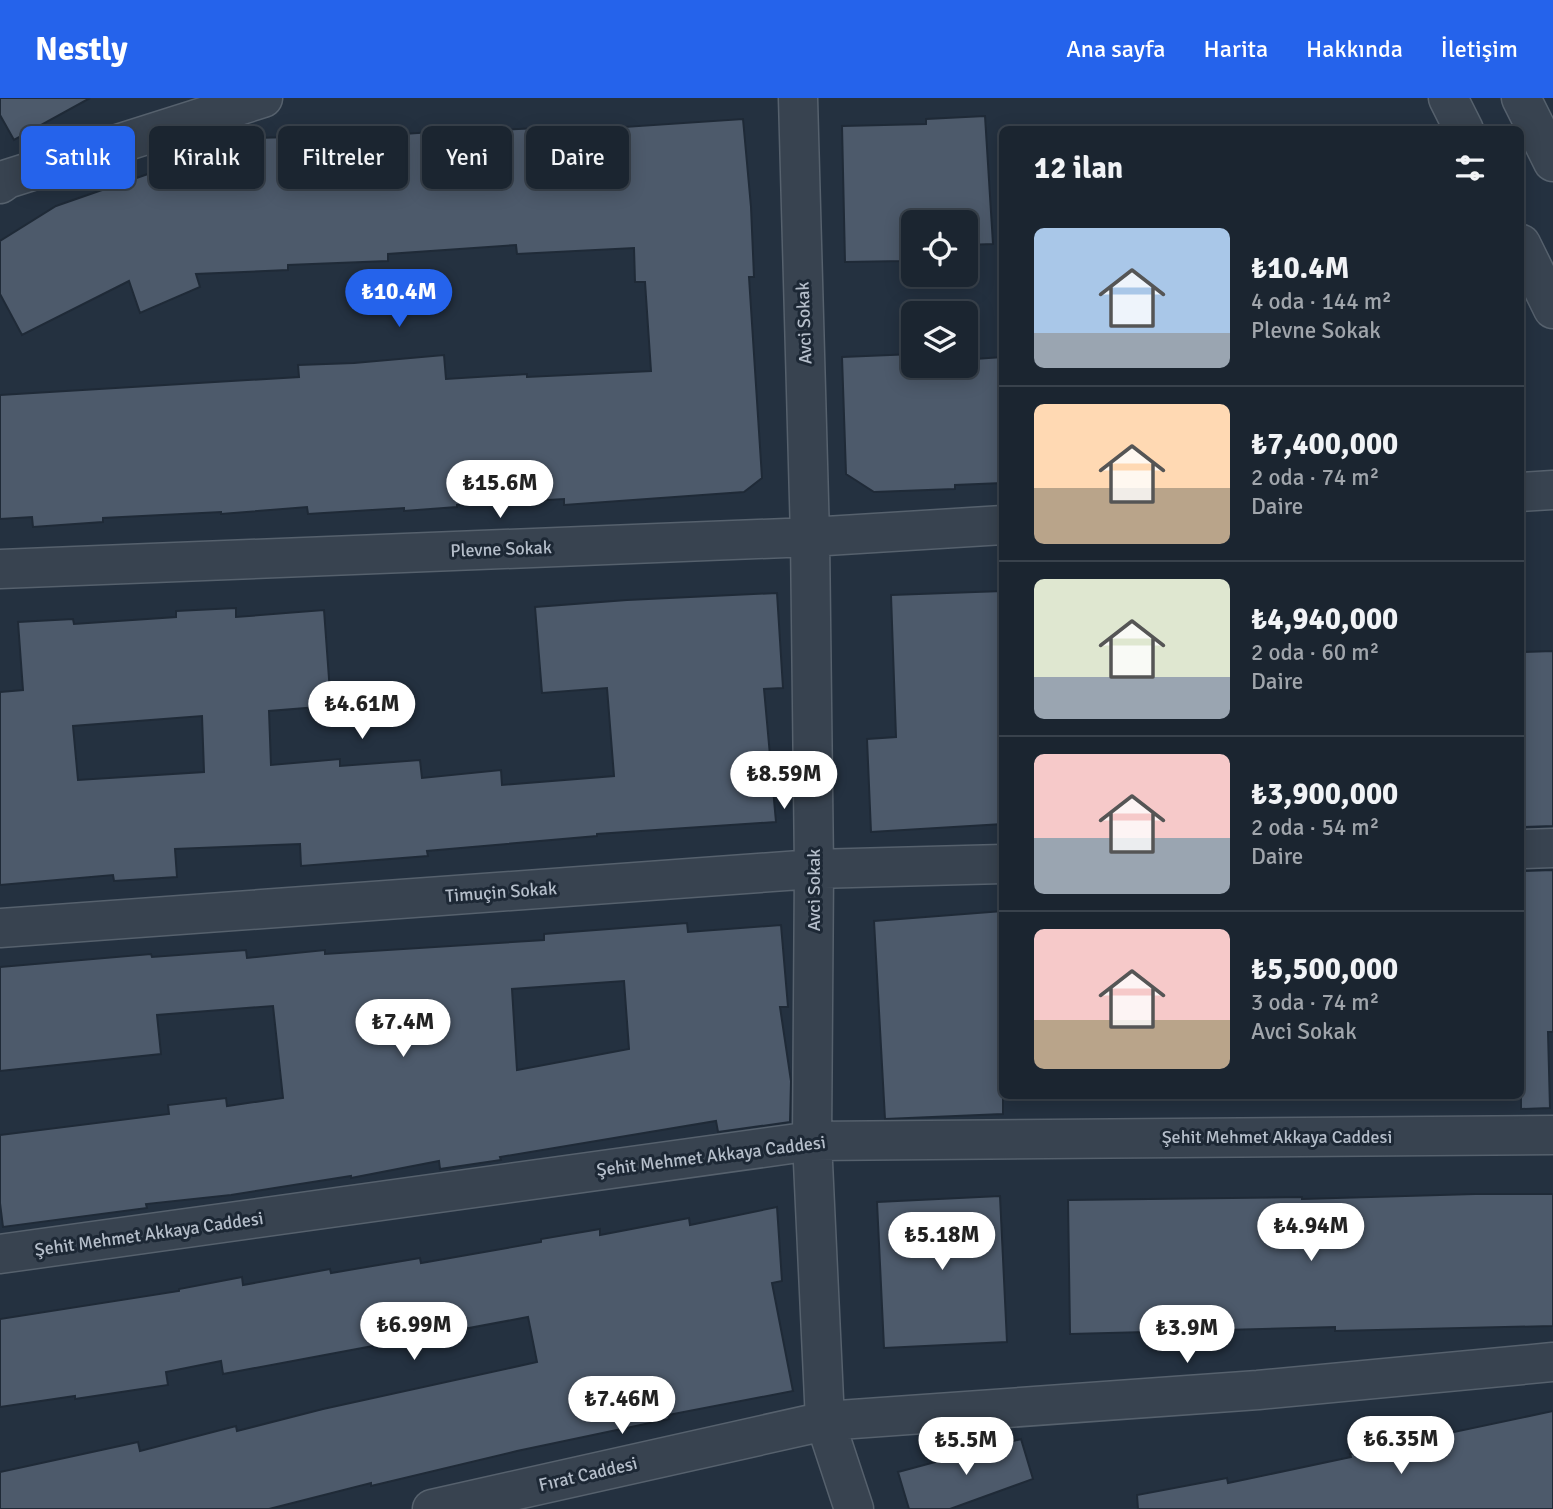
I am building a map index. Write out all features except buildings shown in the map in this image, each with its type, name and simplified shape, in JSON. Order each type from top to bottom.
[{"type":"street","points":[[3,179],[263,98]]},
{"type":"street","name":"Avci Sokak","points":[[798,98],[810,537],[814,869],[812,1141],[825,1421],[854,1509]]},
{"type":"street","points":[[1448,98],[1462,126]]},
{"type":"street","points":[[1521,98],[1553,162]]},
{"type":"street","points":[[1524,250],[1553,309]]},
{"type":"street","points":[[1524,492],[1553,490]]},
{"type":"street","name":"Plevne Sokak","points":[[0,569],[810,537],[999,525]]},
{"type":"street","points":[[1524,849],[1553,848]]},
{"type":"street","name":"Timuçin Sokak","points":[[0,928],[814,869],[999,864]]},
{"type":"street","name":"Şehit Mehmet Akkaya Caddesi","points":[[0,1254],[812,1141],[1553,1135]]},
{"type":"street","name":"Fırat Caddesi","points":[[432,1509],[825,1421],[1258,1390],[1553,1362]]}]
